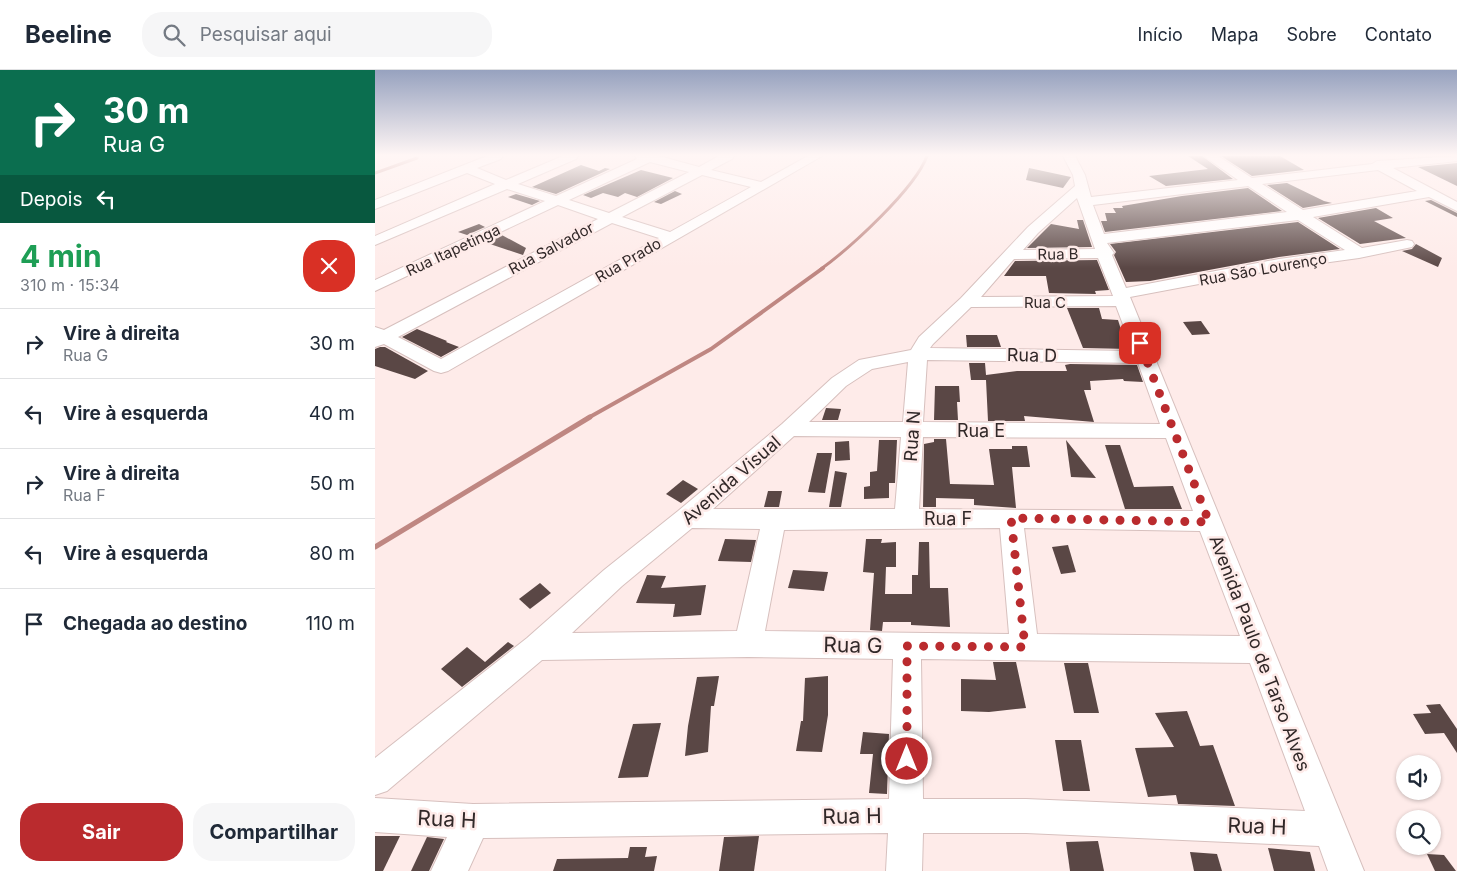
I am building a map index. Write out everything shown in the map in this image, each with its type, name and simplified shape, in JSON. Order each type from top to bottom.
[{"type":"street","points":[[375,204],[401,193]]},
{"type":"street","points":[[375,241],[488,193]]},
{"type":"street","points":[[536,193],[670,237]]},
{"type":"street","name":"Rua Itapetinga","points":[[375,286],[572,193]]},
{"type":"street","name":"Rua Salvador","points":[[378,337],[655,193]]},
{"type":"street","name":"Rua Prado","points":[[378,337],[441,367],[749,193]]},
{"type":"street","points":[[918,354],[925,341],[967,302],[1033,230],[1083,195],[1106,193]]},
{"type":"street","points":[[1267,193],[1359,253]]},
{"type":"street","name":"Rua B","points":[[1010,255],[1103,246],[1430,193]]},
{"type":"street","points":[[1434,193],[1456,199]]},
{"type":"street","name":"Avenida Paulo de Tarso Alves","points":[[1083,195],[1346,871]]},
{"type":"street","name":"Rua São Lourenço","points":[[1122,298],[1279,264],[1407,244]]},
{"type":"street","name":"Rua C","points":[[967,302],[1122,298]]},
{"type":"street","name":"Rua D","points":[[918,354],[1145,356]]},
{"type":"street","name":"Avenida Visual","points":[[375,780],[537,647],[613,578],[687,518],[789,429],[839,382],[866,364],[918,354]]},
{"type":"street","name":"Rua N","points":[[906,518],[918,354]]},
{"type":"street","name":"Rua E","points":[[789,429],[1174,431]]},
{"type":"street","name":"Rua F","points":[[687,518],[774,520],[1011,518],[1209,522]]},
{"type":"street","points":[[1011,518],[1025,647]]},
{"type":"street","points":[[749,644],[774,520]]},
{"type":"street","name":"Rua G","points":[[537,647],[749,644],[1259,650]]},
{"type":"street","points":[[904,871],[907,646]]},
{"type":"street","name":"Rua H","points":[[375,815],[473,821],[1026,816],[1329,828]]},
{"type":"street","points":[[449,871],[473,821]]},
{"type":"building","points":[[587,193],[602,193],[591,198],[583,195]]},
{"type":"building","points":[[604,193],[624,193],[618,197]]},
{"type":"building","points":[[626,193],[644,193],[637,197]]},
{"type":"building","points":[[670,193],[682,194],[661,204],[654,202]]},
{"type":"building","points":[[1204,193],[1256,193],[1282,211],[1105,232],[1101,221],[1107,221],[1105,213],[1116,213],[1113,208],[1123,208],[1122,206]]},
{"type":"building","points":[[1280,193],[1308,193],[1332,203],[1303,208]]},
{"type":"building","points":[[516,194],[540,201],[532,205],[508,197]]},
{"type":"building","points":[[1431,200],[1457,213],[1457,217],[1425,201]]},
{"type":"building","points":[[1376,208],[1393,218],[1374,221],[1406,238],[1360,244],[1318,218]]},
{"type":"building","points":[[1077,220],[1083,220],[1092,247],[1027,248],[1051,224],[1079,229]]},
{"type":"building","points":[[1298,222],[1340,249],[1279,257],[1150,281],[1126,282],[1114,255],[1116,252],[1110,244]]},
{"type":"building","points":[[479,224],[485,227],[467,235],[458,232]]},
{"type":"building","points":[[500,234],[526,248],[523,255],[484,242]]},
{"type":"building","points":[[1416,244],[1442,258],[1438,267],[1402,251],[1412,249]]},
{"type":"building","points":[[1097,260],[1109,290],[1095,291],[1096,294],[1049,293],[1046,276],[1004,276],[1015,261]]},
{"type":"building","points":[[1067,308],[1099,308],[1102,319],[1118,320],[1130,349],[1083,348]]},
{"type":"building","points":[[1201,321],[1210,334],[1192,335],[1183,322]]},
{"type":"building","points":[[417,329],[459,347],[441,357],[402,337]]},
{"type":"building","points":[[966,335],[997,335],[1001,347],[967,347]]},
{"type":"building","points":[[385,347],[428,371],[415,379],[375,366],[375,349]]},
{"type":"building","points":[[969,363],[985,363],[986,375],[1017,371],[1067,371],[1065,365],[1070,364],[1137,365],[1143,382],[1124,381],[1123,379],[1090,381],[1091,390],[1084,390],[1094,422],[1024,416],[1025,421],[988,421],[986,380],[971,380]]},
{"type":"building","points":[[935,386],[959,386],[960,402],[957,402],[958,420],[934,420]]},
{"type":"building","points":[[826,408],[841,409],[838,420],[822,420]]},
{"type":"building","points":[[934,439],[946,439],[950,484],[994,485],[989,449],[1012,449],[1012,446],[1027,446],[1030,467],[1012,467],[1016,508],[974,505],[974,499],[936,498],[936,507],[923,507],[924,444],[934,442]]},
{"type":"building","points":[[879,440],[897,440],[895,483],[889,483],[889,498],[864,499],[864,487],[870,486],[870,472],[877,471]]},
{"type":"building","points":[[1066,440],[1096,478],[1071,477]]},
{"type":"building","points":[[849,441],[850,460],[835,461],[835,442]]},
{"type":"building","points":[[1105,445],[1120,445],[1134,487],[1173,486],[1182,509],[1125,509]]},
{"type":"building","points":[[817,453],[832,453],[825,493],[808,492]]},
{"type":"building","points":[[835,471],[847,473],[841,507],[829,507]]},
{"type":"building","points":[[683,480],[698,489],[681,503],[666,494]]},
{"type":"building","points":[[768,491],[782,491],[779,507],[764,507]]},
{"type":"building","points":[[725,539],[756,540],[751,562],[718,561]]},
{"type":"building","points":[[866,539],[882,539],[881,543],[896,542],[896,567],[886,567],[885,594],[912,594],[912,575],[918,575],[919,542],[929,542],[930,588],[948,588],[950,627],[911,625],[911,622],[883,622],[882,631],[870,630],[874,573],[863,572]]},
{"type":"building","points":[[1068,545],[1076,572],[1061,574],[1052,547]]},
{"type":"building","points":[[793,570],[828,572],[824,591],[788,588]]},
{"type":"building","points":[[647,575],[666,576],[661,588],[706,585],[701,615],[673,617],[675,604],[636,603]]},
{"type":"building","points":[[540,583],[551,593],[530,609],[519,599]]},
{"type":"building","points":[[508,642],[514,646],[462,687],[441,669],[467,647],[485,662]]},
{"type":"building","points":[[993,662],[1016,662],[1026,708],[989,712],[961,711],[961,679],[996,680]]},
{"type":"building","points":[[1064,663],[1088,663],[1099,713],[1074,713]]},
{"type":"building","points":[[719,676],[714,706],[711,706],[708,752],[685,756],[688,726],[697,677]]},
{"type":"building","points":[[828,676],[828,715],[822,752],[796,751],[801,721],[803,721],[805,678]]},
{"type":"building","points":[[1440,704],[1457,729],[1457,753],[1444,733],[1425,734],[1413,714],[1431,713],[1426,705]]},
{"type":"building","points":[[1187,711],[1200,746],[1213,745],[1235,806],[1178,804],[1176,795],[1148,797],[1135,748],[1174,747],[1155,713]]},
{"type":"building","points":[[661,723],[648,777],[618,778],[633,724]]},
{"type":"building","points":[[863,732],[889,734],[887,794],[869,793],[873,754],[860,754]]},
{"type":"building","points":[[1055,740],[1081,740],[1090,791],[1063,791]]},
{"type":"building","points":[[375,836],[400,836],[383,871],[375,871]]},
{"type":"building","points":[[759,836],[754,871],[719,871],[724,837]]},
{"type":"building","points":[[427,837],[444,839],[429,871],[411,871]]},
{"type":"building","points":[[1098,841],[1104,871],[1070,871],[1066,842]]},
{"type":"building","points":[[630,847],[647,847],[645,857],[657,856],[654,871],[553,871],[557,859],[628,858]]},
{"type":"building","points":[[1268,848],[1310,852],[1315,871],[1274,871]]},
{"type":"building","points":[[1190,852],[1217,854],[1222,871],[1194,871]]},
{"type":"building","points":[[1427,855],[1444,855],[1456,871],[1435,871]]},
{"type":"waterway","points":[[821,269],[864,233],[902,193]]},
{"type":"waterway","points":[[588,418],[711,349],[823,268]]},
{"type":"waterway","points":[[375,547],[590,417]]},
{"type":"route","points":[[907,759],[907,646],[1025,647],[1011,518],[1209,522],[1140,343]]}]
